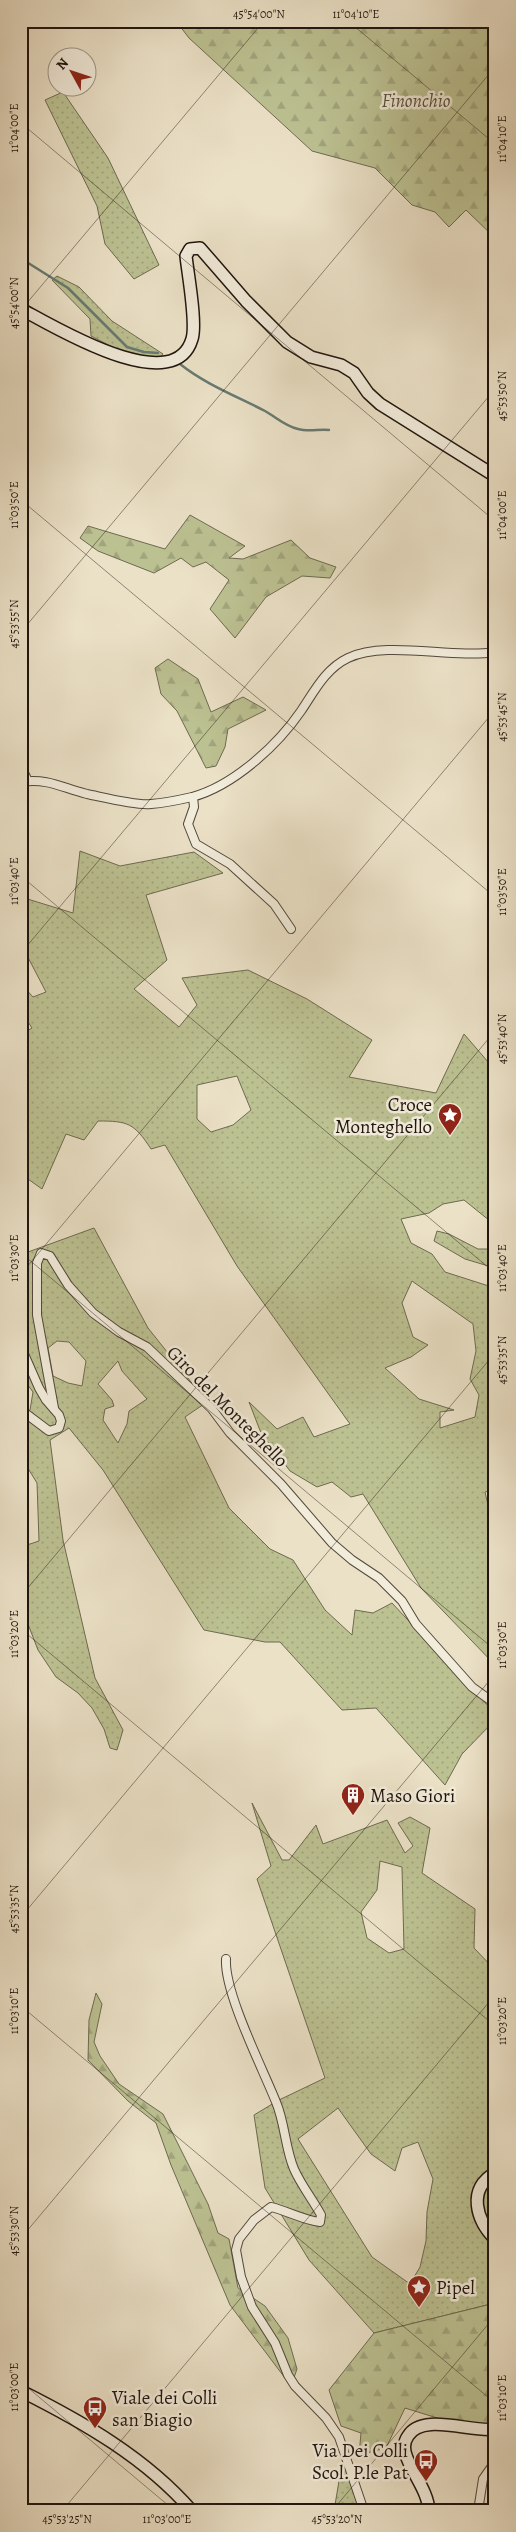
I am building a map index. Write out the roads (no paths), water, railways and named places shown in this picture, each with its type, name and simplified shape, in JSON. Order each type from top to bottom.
[{"type":"street","points":[[21,309],[104,350],[128,359],[155,363],[178,359],[185,353],[193,337],[186,256],[190,249],[200,248],[246,301],[287,342],[311,357],[341,365],[354,373],[368,394],[380,404],[495,476]]},
{"type":"street","points":[[21,767],[25,782],[53,782],[86,793],[149,805],[193,797],[206,792],[238,773],[269,750],[286,732],[317,686],[338,663],[349,657],[382,652],[469,655],[495,652]]},
{"type":"street","points":[[193,797],[194,807],[188,824],[196,844],[230,864],[274,904],[291,929]]},
{"type":"street","name":"Giro del Monteghello","points":[[54,1408],[38,1315],[37,1263],[41,1253],[50,1256],[68,1285],[93,1313],[119,1332],[147,1347],[212,1409],[230,1433],[281,1484],[332,1543],[352,1560],[379,1578],[402,1601],[416,1624],[472,1686],[490,1700],[495,1701]]},
{"type":"street","points":[[21,1347],[39,1388],[61,1420],[59,1428],[53,1431],[38,1424],[21,1410]]},
{"type":"street","points":[[226,1959],[226,1968],[238,2009],[264,2078],[276,2103],[294,2168],[321,2215],[320,2222],[308,2221],[286,2210],[271,2207],[263,2213],[246,2228],[237,2244],[241,2277],[252,2307],[274,2343],[288,2375],[295,2386],[326,2418],[339,2436],[364,2511]]},
{"type":"street","points":[[495,2173],[480,2187],[476,2201],[478,2216],[495,2239]]},
{"type":"street","points":[[21,2391],[76,2418],[160,2478],[192,2511]]},
{"type":"street","points":[[429,2511],[426,2495],[404,2452],[408,2435],[422,2425],[495,2429]]},
{"type":"street","points":[[478,2511],[483,2479],[495,2462]]},
{"type":"waterway","points":[[21,254],[25,261],[68,288],[127,347],[144,352],[158,353]]},
{"type":"waterway","points":[[180,364],[210,384],[265,411],[289,426],[306,430],[329,430]]},
{"type":"place","name":"Croce Monteghello","points":[[450,1136]]},
{"type":"place","name":"Maso Giori","points":[[353,1816]]},
{"type":"place","name":"Pipel","points":[[419,2308]]},
{"type":"place","name":"Viale dei Colli san Biagio","points":[[95,2429]]},
{"type":"place","name":"Via Dei Colli Scol. P.le Pat","points":[[426,2482]]},
{"type":"park label","name":"Finonchio","points":[[416,100]]}]
